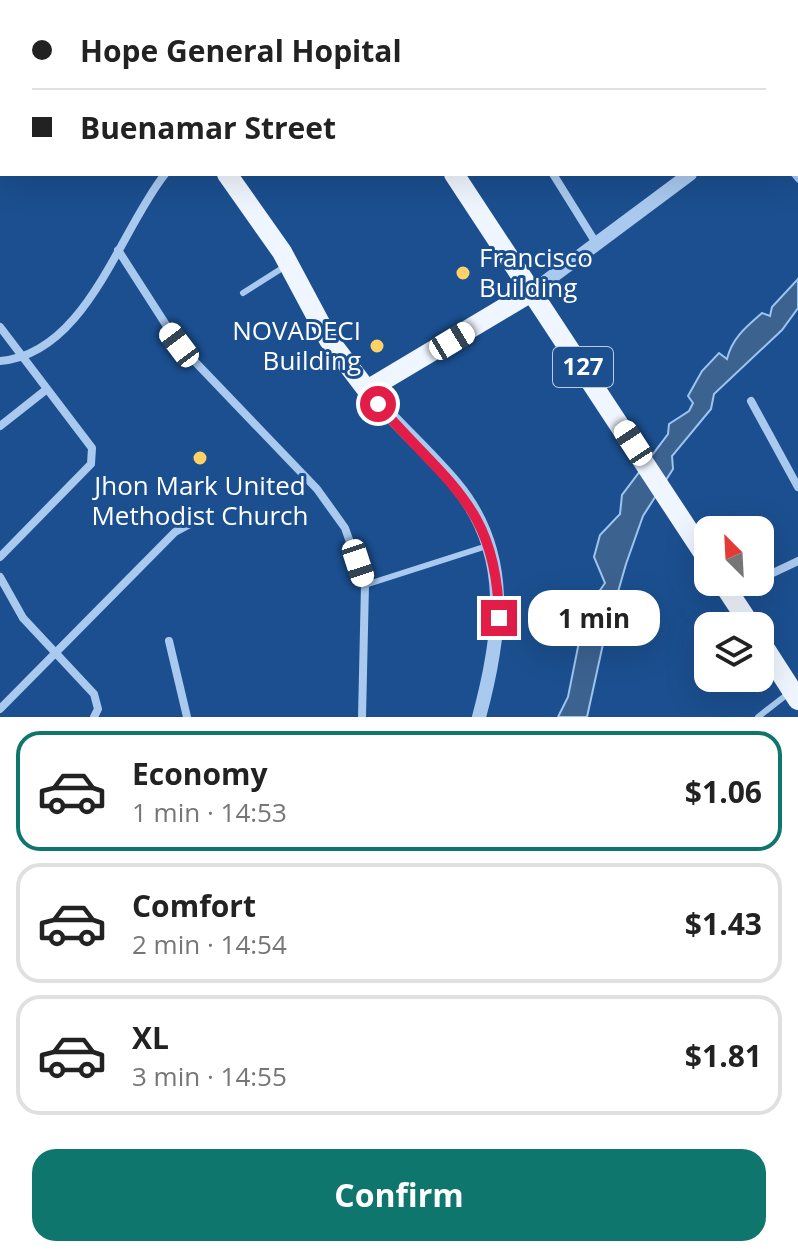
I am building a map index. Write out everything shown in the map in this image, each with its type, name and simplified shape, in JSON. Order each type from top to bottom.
[{"type":"main road","points":[[228,176],[289,264],[329,340],[367,390],[533,291]]},
{"type":"main road","name":"127","points":[[455,176],[694,538]]},
{"type":"main road","points":[[774,663],[795,696]]},
{"type":"street","points":[[0,361],[22,356],[54,339],[68,325],[164,176]]},
{"type":"street","points":[[554,176],[596,243]]},
{"type":"street","points":[[533,291],[687,176]]},
{"type":"street","points":[[118,250],[179,345],[331,506],[345,528],[365,585],[362,717]]},
{"type":"street","points":[[0,327],[92,448],[94,457],[91,464],[0,557]]},
{"type":"street","points":[[0,426],[47,389]]},
{"type":"street","points":[[367,390],[454,483],[473,508],[489,545],[498,589],[499,618],[479,717]]},
{"type":"street","points":[[751,401],[798,487]]},
{"type":"street","points":[[0,709],[175,532],[199,519]]},
{"type":"street","points":[[774,572],[798,561]]},
{"type":"street","points":[[0,577],[23,618],[94,694],[96,713]]},
{"type":"street","points":[[169,641],[187,717]]},
{"type":"lane","points":[[243,293],[289,264]]},
{"type":"lane","points":[[365,585],[489,545]]},
{"type":"lane","points":[[758,717],[795,696]]},
{"type":"water","points":[[798,279],[798,308],[782,330],[714,394],[711,409],[672,456],[673,469],[643,516],[626,564],[603,644],[587,717],[558,717],[568,697],[585,612],[605,583],[594,557],[600,535],[620,514],[622,495],[668,434],[669,424],[689,411],[693,403],[688,396],[702,371],[719,353],[727,359],[740,333],[762,313],[770,316],[772,307]]},
{"type":"waterway","points":[[795,176],[798,180]]},
{"type":"place","name":"Francisco Building","points":[[463,273]]},
{"type":"place","name":"NOVADECI Building","points":[[377,346]]},
{"type":"place","name":"Jhon Mark United Methodist Church","points":[[200,458]]},
{"type":"route","points":[[378,404],[454,483],[473,508],[484,530],[496,570],[499,618]]}]
